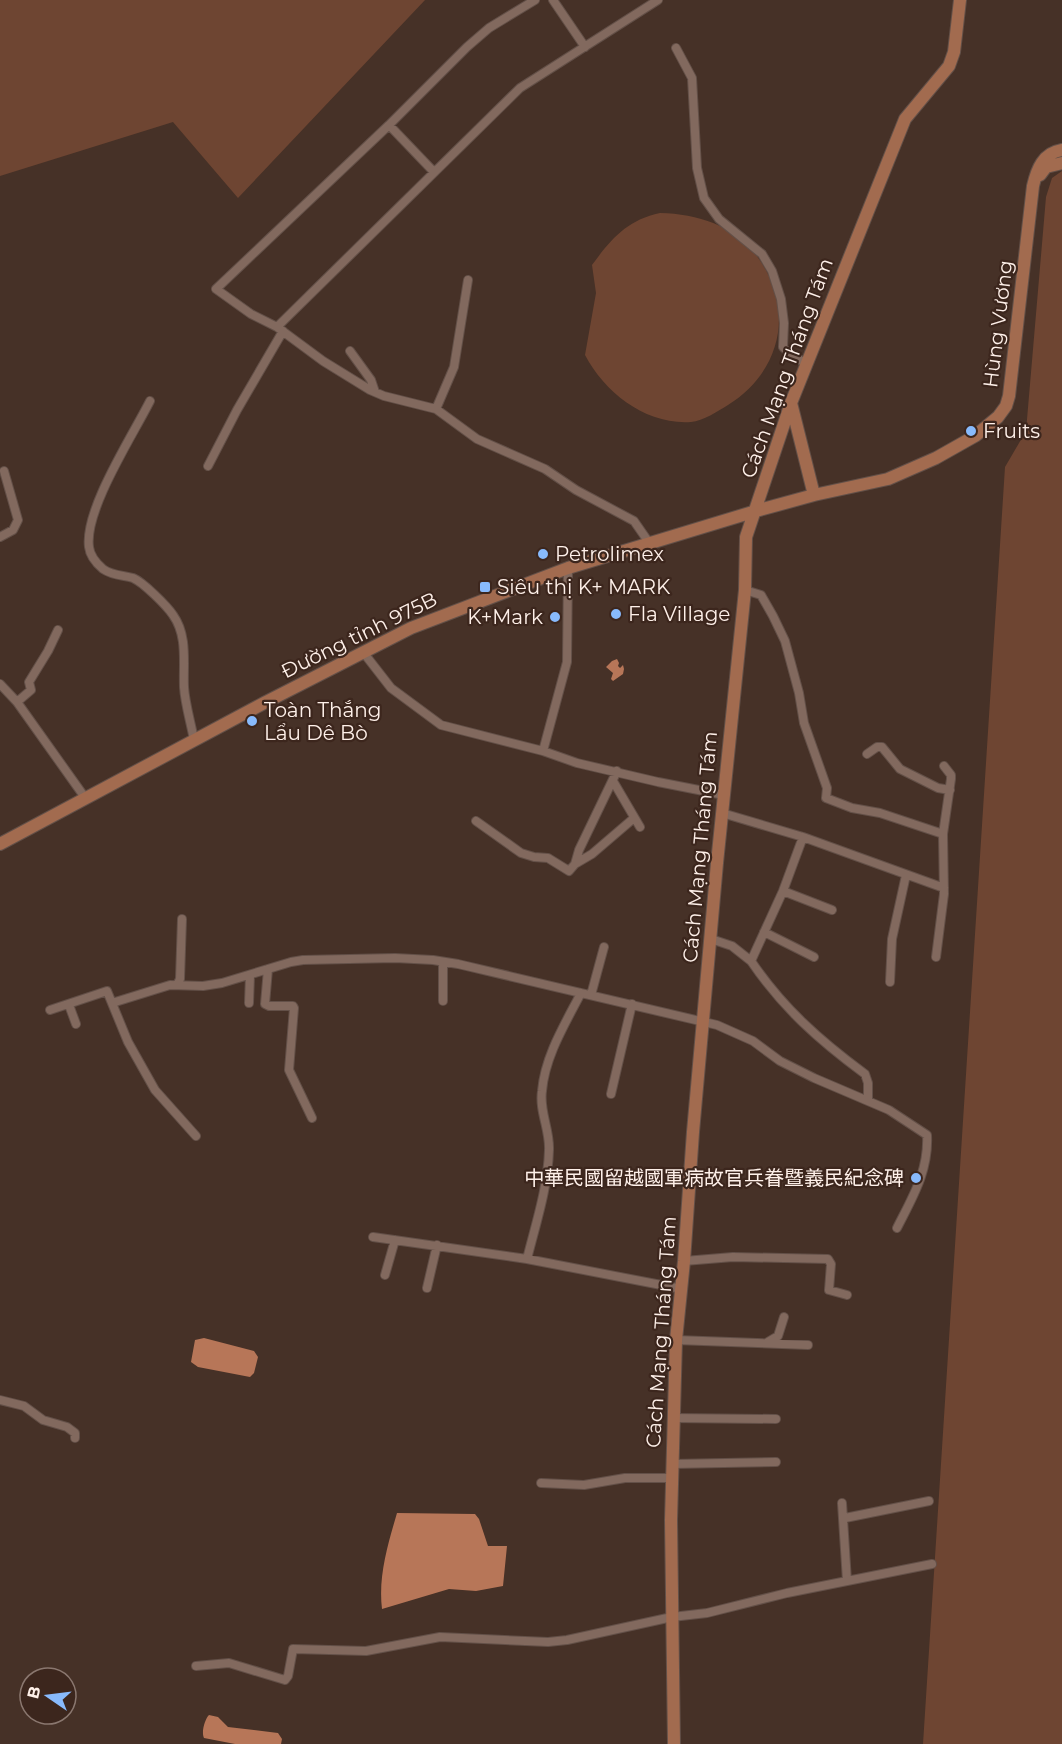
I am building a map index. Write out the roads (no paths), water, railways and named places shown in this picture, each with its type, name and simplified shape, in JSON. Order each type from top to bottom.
[{"type":"street","points":[[535,0],[489,28],[467,47],[216,290],[251,314],[280,329],[323,361],[375,392],[436,409],[477,439],[545,469],[576,490],[634,521],[650,544]]},
{"type":"street","points":[[553,0],[585,47]]},
{"type":"street","points":[[208,466],[280,329],[520,88],[658,0]]},
{"type":"street","name":"Cách Mạng Tháng Tám","points":[[674,1744],[672,1418],[676,1340],[722,813],[745,590],[746,537],[791,403],[905,119],[949,66],[954,52],[960,0]]},
{"type":"street","points":[[676,48],[692,78],[697,168],[704,198],[719,219],[762,254],[772,271],[781,299],[784,322],[783,347],[806,364]]},
{"type":"street","points":[[389,125],[434,172]]},
{"type":"street","name":"Hùng Vương","points":[[756,511],[814,495],[888,479],[911,470],[975,436],[998,417],[1006,406],[1009,396],[1033,186],[1036,174],[1043,162],[1054,151],[1062,150]]},
{"type":"street","points":[[1033,186],[1046,167],[1062,163]]},
{"type":"street","points":[[436,409],[454,367],[468,280]]},
{"type":"street","points":[[350,351],[371,380],[375,392]]},
{"type":"street","points":[[150,401],[101,493],[91,521],[88,548],[92,558],[109,573],[133,578],[140,582],[173,615],[182,642],[184,689],[194,740]]},
{"type":"street","points":[[791,403],[814,495]]},
{"type":"street","points":[[0,537],[13,530],[18,520],[4,471]]},
{"type":"street","name":"Đường tỉnh 975B","points":[[0,844],[194,740],[411,628],[568,568],[756,511]]},
{"type":"street","points":[[543,751],[567,662],[568,568]]},
{"type":"street","points":[[745,590],[761,596],[774,616],[785,641],[799,693],[804,723],[827,788],[826,798],[852,808],[880,813],[943,834]]},
{"type":"street","points":[[17,702],[31,690],[29,682],[58,630]]},
{"type":"street","points":[[363,652],[391,688],[441,725],[543,751],[577,763],[724,795]]},
{"type":"street","points":[[0,684],[17,702],[86,799]]},
{"type":"street","points":[[867,754],[877,747],[882,747],[900,769],[938,788],[950,790]]},
{"type":"street","points":[[936,957],[944,888],[943,834],[951,775],[944,766]]},
{"type":"street","points":[[575,864],[579,850],[617,771]]},
{"type":"street","points":[[613,782],[640,827]]},
{"type":"street","points":[[722,813],[803,837],[944,888]]},
{"type":"street","points":[[476,821],[521,853],[548,858],[569,871],[634,818]]},
{"type":"street","points":[[751,961],[783,891],[803,837]]},
{"type":"street","points":[[890,982],[892,939],[906,875]]},
{"type":"street","points":[[783,891],[832,910]]},
{"type":"street","points":[[177,985],[180,979],[182,919]]},
{"type":"street","points":[[764,932],[814,957]]},
{"type":"street","points":[[711,939],[732,946],[751,961],[770,988],[809,1030],[865,1074],[868,1083],[867,1100]]},
{"type":"street","points":[[591,995],[604,947]]},
{"type":"street","points":[[112,1003],[177,985],[212,986],[303,960],[395,958],[443,962],[705,1021],[740,1034],[791,1067],[889,1110],[927,1135],[926,1157],[921,1177],[914,1198],[897,1228]]},
{"type":"street","points":[[443,962],[443,1001]]},
{"type":"street","points":[[268,969],[265,1004],[293,1006],[294,1008],[290,1070],[312,1118]]},
{"type":"street","points":[[249,1003],[250,975]]},
{"type":"street","points":[[50,1010],[107,991],[128,1042],[155,1090],[196,1136]]},
{"type":"street","points":[[527,1259],[546,1182],[548,1164],[549,1139],[541,1092],[553,1049],[581,993]]},
{"type":"street","points":[[611,1094],[632,1004]]},
{"type":"street","points":[[69,1005],[76,1024]]},
{"type":"street","points":[[372,1237],[527,1259],[681,1289]]},
{"type":"street","points":[[385,1275],[395,1240]]},
{"type":"street","points":[[427,1288],[437,1245]]},
{"type":"street","points":[[684,1262],[733,1257],[828,1260],[831,1264],[829,1290],[847,1295]]},
{"type":"street","points":[[768,1342],[778,1336],[784,1317]]},
{"type":"street","points":[[676,1340],[808,1345]]},
{"type":"street","points":[[0,1400],[24,1406],[44,1420],[67,1427],[75,1433],[75,1438]]},
{"type":"street","points":[[672,1418],[776,1419]]},
{"type":"street","points":[[672,1464],[776,1462]]},
{"type":"street","points":[[542,1483],[584,1485],[625,1478],[672,1478]]},
{"type":"street","points":[[845,1518],[929,1501]]},
{"type":"street","points":[[842,1503],[845,1518],[847,1581]]},
{"type":"street","points":[[196,1666],[229,1663],[285,1680],[288,1676],[293,1649],[366,1651],[440,1637],[548,1642],[587,1637],[672,1617],[707,1613],[787,1593],[932,1564]]},
{"type":"place","name":"Fruits","points":[[971,431]]},
{"type":"place","name":"Petrolimex","points":[[543,554]]},
{"type":"place","name":"Siêu thị K+ MARK","points":[[485,587]]},
{"type":"place","name":"Fla Village","points":[[616,614]]},
{"type":"place","name":"K+Mark","points":[[555,617]]},
{"type":"place","name":"Toàn Thắng Lẩu Dê Bò","points":[[252,721]]},
{"type":"place","name":"中華民國留越國軍病故官兵眷暨義民紀念碑","points":[[916,1178]]}]
